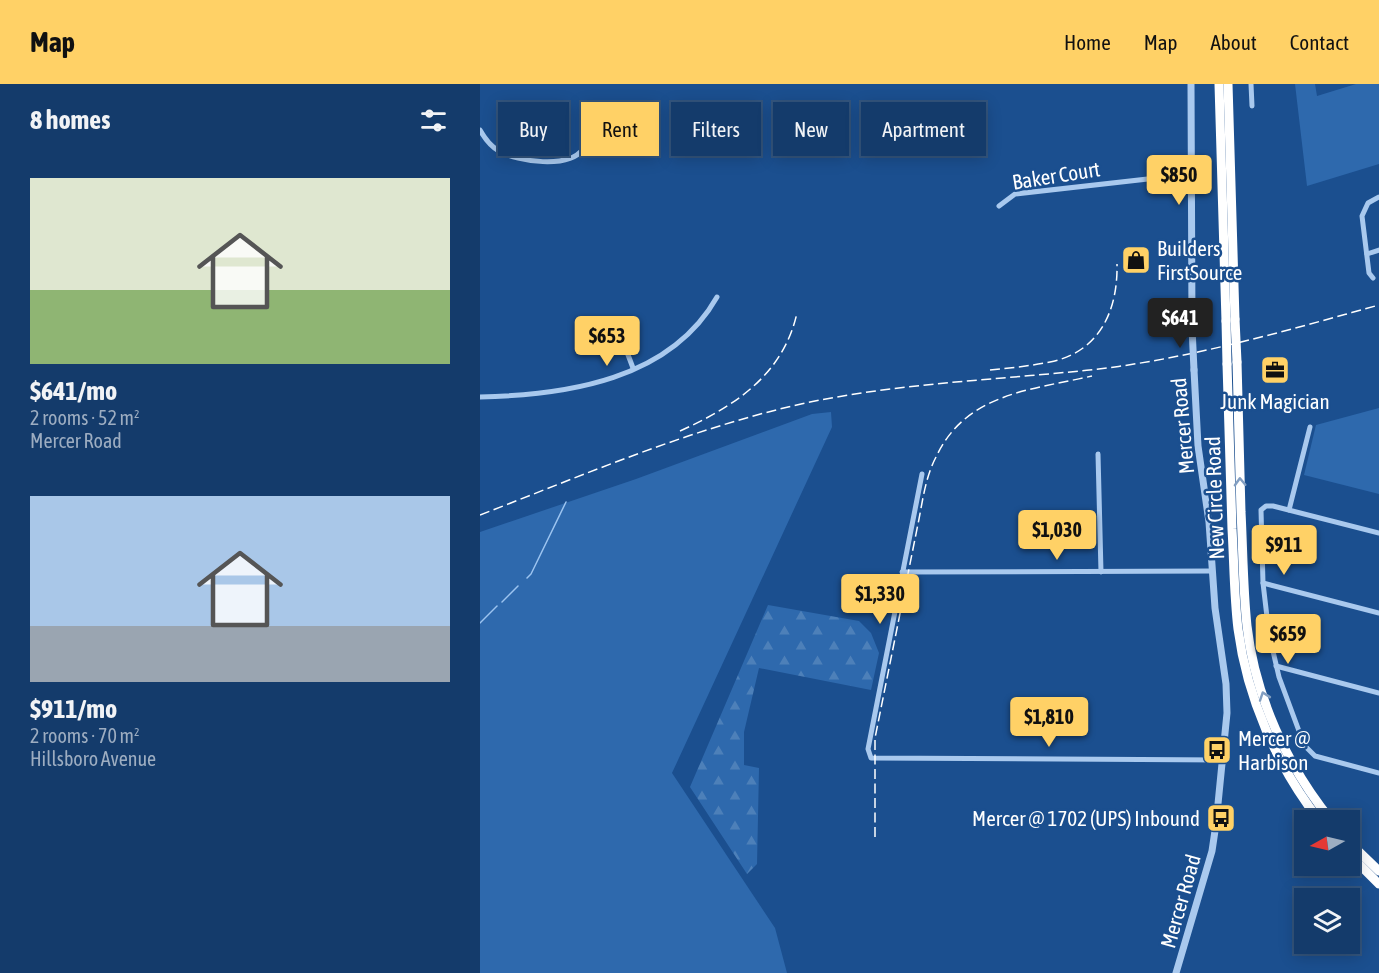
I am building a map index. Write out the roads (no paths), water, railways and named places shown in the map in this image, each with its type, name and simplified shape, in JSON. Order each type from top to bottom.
[{"type":"highway","name":"New Circle Road","points":[[1219,84],[1231,320]]},
{"type":"highway","name":"New Circle Road","points":[[1228,84],[1236,608],[1243,657],[1266,731],[1292,781],[1312,810]]},
{"type":"highway","name":"New Circle Road","points":[[1232,363],[1243,578],[1250,642],[1262,690],[1286,750],[1308,789],[1324,810]]},
{"type":"highway","points":[[1360,853],[1379,871]]},
{"type":"highway","points":[[1360,865],[1379,884]]},
{"type":"street","name":"Mercer Road","points":[[1176,973],[1212,851],[1223,760],[1227,698],[1216,622],[1209,522],[1198,446],[1192,328],[1191,84]]},
{"type":"street","points":[[1251,84],[1252,106]]},
{"type":"street","points":[[480,130],[485,140],[497,150],[511,156],[562,162],[573,158],[581,150]]},
{"type":"street","name":"Baker Court","points":[[999,206],[1015,194],[1192,174]]},
{"type":"street","points":[[1372,278],[1362,223],[1363,211],[1368,203],[1379,197]]},
{"type":"street","points":[[1367,254],[1379,250]]},
{"type":"street","points":[[480,397],[526,395],[568,389],[598,382],[633,368],[658,357],[685,339],[700,323],[717,297]]},
{"type":"street","points":[[616,323],[633,368]]},
{"type":"street","points":[[1289,510],[1310,427]]},
{"type":"street","points":[[1098,454],[1101,572]]},
{"type":"street","points":[[922,474],[868,749],[869,755],[875,759],[1223,760]]},
{"type":"street","points":[[1379,533],[1273,506],[1264,507],[1261,514],[1263,583],[1269,634],[1287,702],[1310,752],[1319,758],[1379,773]]},
{"type":"street","points":[[902,572],[1212,572]]},
{"type":"street","points":[[1263,583],[1379,613]]},
{"type":"street","points":[[1276,666],[1379,693]]},
{"type":"waterway","points":[[527,578],[566,502]]},
{"type":"waterway","points":[[502,602],[518,586]]},
{"type":"waterway","points":[[480,623],[497,606]]},
{"type":"railway","points":[[990,370],[1050,362],[1082,349],[1103,327],[1109,313],[1114,297],[1117,264]]},
{"type":"railway","points":[[480,515],[679,439],[801,404],[915,386],[1141,363],[1244,341],[1379,305]]},
{"type":"railway","points":[[680,431],[720,411],[754,386],[781,354],[797,313]]},
{"type":"railway","points":[[875,837],[875,738],[927,479],[936,457],[949,436],[964,419],[982,407],[1024,391],[1092,376]]},
{"type":"place","name":"Builders FirstSource","points":[[1136,260]]},
{"type":"place","name":"Junk Magician","points":[[1275,370]]},
{"type":"place","name":"Mercer @ Harbison","points":[[1217,750]]},
{"type":"place","name":"Mercer @ 1702 (UPS) Inbound","points":[[1221,818]]}]
